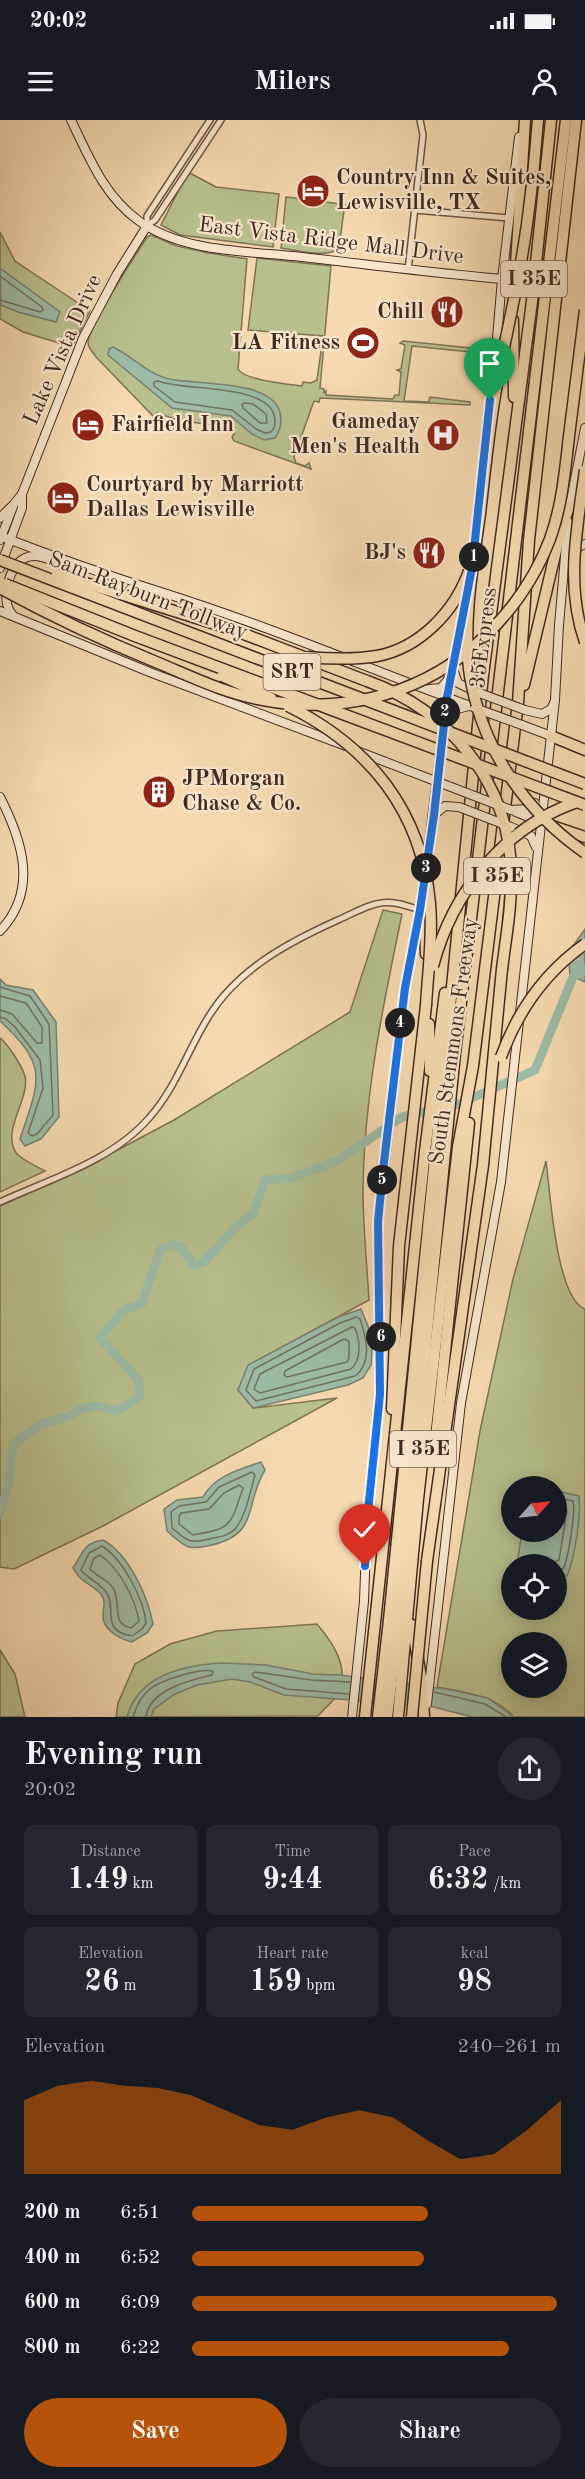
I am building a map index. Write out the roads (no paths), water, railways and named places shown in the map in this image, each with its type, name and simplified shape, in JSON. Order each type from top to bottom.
[{"type":"highway","points":[[515,428],[512,338],[524,120]]},
{"type":"highway","points":[[538,120],[524,249],[496,386],[474,557],[468,618],[470,675],[488,738],[517,790],[538,814],[585,854]]},
{"type":"highway","name":"South Stemmons Freeway","points":[[442,1055],[457,935],[483,675],[532,301],[551,120]]},
{"type":"highway","name":"35Express","points":[[442,1055],[566,120]]},
{"type":"highway","name":"South Stemmons Freeway","points":[[398,1717],[394,1660],[410,1397],[427,1334],[463,1146],[522,706],[528,540],[576,120]]},
{"type":"highway","points":[[0,588],[63,622],[111,644],[234,693],[262,700],[294,705],[346,704],[375,698],[422,681],[460,658],[500,621],[533,575],[545,551],[562,494],[585,310]]},
{"type":"highway","points":[[585,470],[573,554],[573,581],[576,608],[585,642]]},
{"type":"highway","points":[[522,706],[559,538],[569,506]]},
{"type":"highway","points":[[307,657],[344,660],[379,656],[404,646],[442,619],[463,587],[474,557]]},
{"type":"highway","points":[[0,558],[216,623],[391,689],[414,702],[455,735],[477,763],[494,795],[506,833],[511,874],[491,1096],[461,1326],[445,1401],[411,1717]]},
{"type":"highway","name":"Sam Rayburn Tollway","points":[[0,558],[585,784]]},
{"type":"highway","name":"Sam Rayburn Tollway","points":[[0,582],[135,636],[585,805]]},
{"type":"highway","points":[[135,636],[312,718],[348,743],[379,774],[409,822],[426,876],[431,921],[426,1005]]},
{"type":"highway","points":[[551,736],[585,750]]},
{"type":"highway","points":[[364,1717],[389,1475],[410,1397],[394,1327],[403,1211],[430,977],[443,934],[458,903],[489,861],[516,836],[548,815],[585,799]]},
{"type":"highway","points":[[541,822],[585,837]]},
{"type":"highway","points":[[425,879],[442,1055],[427,1334],[445,1401]]},
{"type":"highway","points":[[491,1096],[510,1031],[521,1011],[532,994],[557,965],[585,944]]},
{"type":"highway","points":[[427,1334],[436,1149],[429,1116],[442,1055]]},
{"type":"highway","name":"South Stemmons Freeway","points":[[380,1716],[409,1598],[410,1397],[427,1334]]},
{"type":"highway","points":[[409,1598],[422,1683],[424,1717]]},
{"type":"main road","name":"East Vista Ridge Mall Drive","points":[[71,120],[100,179],[121,206],[147,226],[178,239],[199,244],[408,270],[502,279]]},
{"type":"main road","points":[[352,1716],[360,1655],[367,1521],[380,1394],[378,1221],[384,1162],[405,988],[420,910],[434,815],[447,697],[472,568],[497,350],[509,218],[524,120]]},
{"type":"main road","name":"Lake Vista Drive","points":[[0,538],[13,505],[22,494],[83,338],[117,274],[147,226]]},
{"type":"main road","points":[[424,1717],[461,1403],[506,1143],[555,700],[569,506],[585,428]]},
{"type":"main road","name":"Lake Vista Drive","points":[[0,568],[22,508],[22,494]]},
{"type":"main road","points":[[0,518],[13,505]]},
{"type":"main road","points":[[0,538],[96,572]]},
{"type":"main road","points":[[565,553],[585,544]]},
{"type":"main road","points":[[18,618],[9,612],[4,598],[12,571],[27,557],[35,556],[164,593],[551,736]]},
{"type":"main road","points":[[0,611],[152,673],[541,822]]},
{"type":"main road","points":[[454,670],[458,683],[474,691],[542,714],[551,709],[555,700]]},
{"type":"main road","points":[[424,689],[441,688],[454,670]]},
{"type":"main road","points":[[445,718],[449,711],[460,707],[471,707]]},
{"type":"main road","points":[[511,810],[528,809],[544,794]]},
{"type":"main road","points":[[0,797],[19,838],[24,864],[16,905],[0,931]]},
{"type":"main road","points":[[434,815],[445,806],[459,807],[531,836],[537,851]]},
{"type":"street","name":"Lake Vista Drive","points":[[147,226],[147,216],[210,120]]},
{"type":"street","name":"Lake Vista Drive","points":[[147,226],[155,220],[221,120]]},
{"type":"street","points":[[408,270],[423,135],[420,120]]},
{"type":"street","points":[[415,210],[509,218]]},
{"type":"street","points":[[0,1202],[84,1164],[121,1143],[149,1119],[168,1092],[210,1014],[234,984],[288,943],[376,904],[394,902],[420,910]]},
{"type":"water","points":[[0,268],[60,312],[56,322],[1,305]]},
{"type":"water","points":[[113,347],[161,377],[231,385],[263,394],[274,401],[280,412],[281,419],[277,435],[275,438],[264,440],[252,434],[231,416],[172,408],[108,355],[109,349]]},
{"type":"water","points":[[585,929],[585,982],[570,975],[568,953]]},
{"type":"water","points":[[0,979],[6,985],[33,990],[56,1022],[59,1117],[41,1139],[25,1146],[20,1139],[32,1103],[36,1076],[27,1051],[0,1021]]},
{"type":"water","points":[[361,1309],[370,1331],[372,1352],[371,1365],[363,1378],[348,1385],[253,1408],[238,1390],[248,1365],[338,1317]]},
{"type":"water","points":[[261,1462],[265,1470],[249,1516],[238,1533],[227,1540],[197,1548],[183,1544],[167,1531],[164,1509],[177,1500],[203,1497],[221,1479]]},
{"type":"water","points":[[567,1493],[579,1496],[577,1537],[567,1576],[567,1554],[519,1554],[520,1542],[567,1542]]},
{"type":"water","points":[[103,1540],[121,1555],[129,1566],[147,1601],[153,1624],[147,1633],[132,1642],[117,1636],[105,1625],[102,1596],[79,1577],[73,1568],[87,1546]]},
{"type":"water","points":[[222,1663],[266,1665],[313,1674],[340,1675],[452,1690],[488,1698],[514,1717],[472,1717],[430,1706],[284,1695],[250,1682],[232,1679],[197,1685],[175,1694],[154,1709],[151,1717],[127,1717],[141,1692],[164,1675],[192,1667]]},
{"type":"waterway","points":[[0,1514],[9,1481],[11,1456],[17,1441],[42,1424],[69,1416],[83,1408],[99,1406],[117,1411],[140,1397],[138,1379],[100,1338],[124,1310],[142,1303],[161,1249],[170,1245],[180,1246],[194,1265],[204,1262],[235,1228],[253,1214],[265,1180],[292,1178],[337,1161],[402,1117],[459,1104],[535,1070],[573,977],[585,970]]},
{"type":"place","name":"Country Inn & Suites, Lewisville, TX","points":[[313,191]]},
{"type":"place","name":"Chill","points":[[447,312]]},
{"type":"place","name":"LA Fitness","points":[[363,343]]},
{"type":"place","name":"Fairfield Inn","points":[[88,425]]},
{"type":"place","name":"Gameday Men's Health","points":[[443,435]]},
{"type":"place","name":"Courtyard by Marriott Dallas Lewisville","points":[[63,498]]},
{"type":"place","name":"BJ's","points":[[429,553]]},
{"type":"place","name":"JPMorgan Chase & Co.","points":[[159,792]]}]
